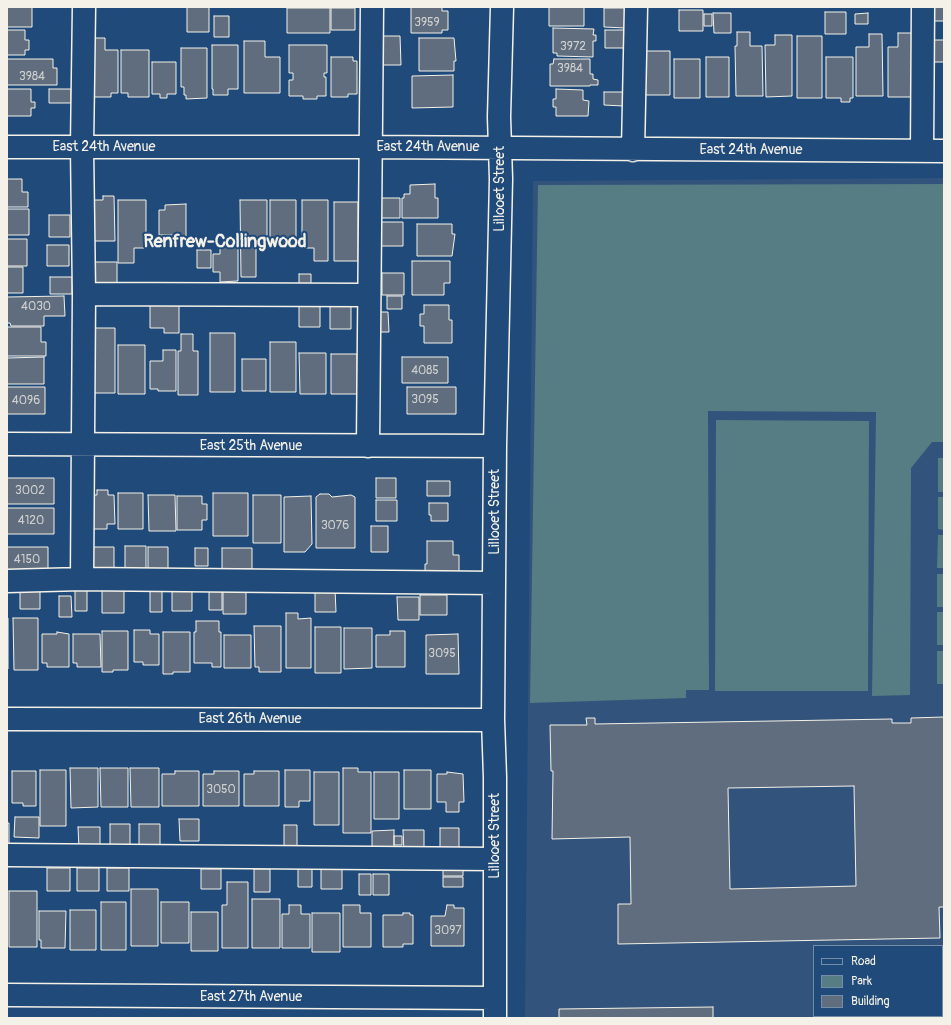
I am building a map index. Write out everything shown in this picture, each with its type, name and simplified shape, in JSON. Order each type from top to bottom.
[{"type":"street","points":[[82,579],[84,294],[82,147],[84,7]]},
{"type":"street","points":[[368,446],[368,295],[372,7]]},
{"type":"street","name":"Lillooet Street","points":[[495,1008],[493,720],[495,446],[502,7]]},
{"type":"street","points":[[633,150],[636,7]]},
{"type":"street","points":[[922,151],[923,7]]},
{"type":"street","name":"East 24th Avenue","points":[[7,147],[371,147],[944,151]]},
{"type":"street","points":[[84,294],[368,295]]},
{"type":"street","name":"East 25th Avenue","points":[[7,444],[495,446]]},
{"type":"street","points":[[7,582],[82,579],[494,583]]},
{"type":"street","name":"East 26th Avenue","points":[[7,719],[493,720]]},
{"type":"street","points":[[7,855],[494,859]]},
{"type":"street","name":"East 27th Avenue","points":[[7,995],[495,1008]]},
{"type":"shaded area","points":[[944,178],[944,960],[943,945],[813,945],[813,1017],[863,1018],[525,1018],[533,181]]},
{"type":"green space","points":[[944,184],[944,442],[932,442],[911,468],[910,695],[872,696],[876,412],[708,411],[709,690],[686,690],[686,698],[530,703],[538,185]]},
{"type":"green space","points":[[716,420],[869,421],[868,691],[715,691]]},
{"type":"green space","points":[[938,458],[944,458],[944,492],[938,492]]},
{"type":"green space","points":[[938,497],[944,497],[944,530],[938,529]]},
{"type":"green space","points":[[938,535],[944,535],[944,568],[937,568]]},
{"type":"green space","points":[[937,574],[944,574],[944,607],[937,607]]},
{"type":"green space","points":[[937,612],[944,612],[944,645],[937,645]]},
{"type":"green space","points":[[937,651],[944,651],[944,684],[937,684]]},
{"type":"building","points":[[7,7],[32,7],[32,27],[7,27]]},
{"type":"building","points":[[187,7],[209,7],[209,32],[187,32]]},
{"type":"building","points":[[411,7],[442,7],[442,11],[448,11],[448,30],[442,30],[442,33],[411,33]]},
{"type":"building","points":[[549,7],[584,7],[584,26],[549,26]]},
{"type":"building","points":[[930,7],[944,7],[944,21],[930,21]]},
{"type":"building","points":[[287,8],[330,8],[330,33],[287,33]]},
{"type":"building","points":[[331,8],[355,8],[355,30],[331,30]]},
{"type":"building","points":[[604,8],[625,8],[625,28],[604,27]]},
{"type":"building","points":[[679,10],[703,10],[703,31],[679,31]]},
{"type":"building","points":[[825,12],[846,12],[846,34],[825,34]]},
{"type":"building","points":[[713,13],[731,13],[731,33],[714,33]]},
{"type":"building","points":[[868,13],[868,24],[855,24],[855,14]]},
{"type":"building","points":[[704,14],[712,14],[712,26],[704,26]]},
{"type":"building","points":[[214,16],[229,16],[229,37],[214,37]]},
{"type":"building","points":[[553,28],[594,29],[593,35],[596,35],[596,41],[593,41],[593,57],[557,56],[557,53],[553,53]]},
{"type":"building","points":[[7,30],[25,30],[25,40],[29,40],[29,50],[25,50],[25,55],[7,55]]},
{"type":"building","points":[[605,30],[625,30],[625,48],[605,48]]},
{"type":"building","points":[[737,32],[750,32],[750,46],[762,46],[763,96],[736,96],[735,46],[737,46]]},
{"type":"building","points":[[898,33],[913,33],[914,97],[888,97],[888,47],[898,47]]},
{"type":"building","points":[[869,34],[882,34],[883,96],[856,96],[856,47],[869,47]]},
{"type":"building","points":[[775,35],[792,35],[792,96],[766,97],[765,45],[775,45]]},
{"type":"building","points":[[379,36],[400,36],[401,65],[379,65]]},
{"type":"building","points":[[797,36],[822,36],[822,98],[797,98]]},
{"type":"building","points":[[93,38],[105,38],[105,50],[118,50],[118,93],[111,93],[111,97],[90,97]]},
{"type":"building","points":[[419,38],[454,38],[456,61],[454,61],[454,71],[419,71]]},
{"type":"building","points":[[934,40],[944,40],[944,62],[934,62]]},
{"type":"building","points":[[244,41],[265,41],[265,57],[280,57],[280,93],[244,93]]},
{"type":"building","points":[[212,45],[238,45],[238,89],[228,89],[228,95],[213,95]]},
{"type":"building","points":[[289,45],[327,45],[327,73],[324,73],[324,77],[326,77],[326,96],[317,96],[317,99],[303,99],[303,96],[289,96],[289,80],[293,80],[293,73],[289,73]]},
{"type":"building","points":[[181,48],[207,48],[207,98],[186,99],[186,95],[184,95],[184,87],[181,87]]},
{"type":"building","points":[[121,50],[149,50],[149,97],[128,97],[128,93],[121,93]]},
{"type":"building","points":[[645,51],[670,51],[670,95],[645,95]]},
{"type":"building","points":[[331,57],[353,57],[353,61],[357,61],[357,94],[348,94],[348,97],[331,97]]},
{"type":"building","points":[[706,57],[729,57],[729,97],[706,97]]},
{"type":"building","points":[[826,57],[853,57],[853,98],[850,98],[850,102],[841,102],[841,98],[826,98]]},
{"type":"building","points":[[7,59],[53,59],[53,68],[57,68],[57,85],[7,85]]},
{"type":"building","points":[[554,59],[590,59],[590,74],[593,74],[593,79],[598,80],[598,85],[550,86],[550,64],[553,64]]},
{"type":"building","points":[[674,59],[700,59],[700,98],[674,98]]},
{"type":"building","points":[[152,62],[176,62],[176,94],[167,94],[167,98],[160,98],[160,94],[152,94]]},
{"type":"building","points":[[453,75],[453,107],[412,108],[412,76]]},
{"type":"building","points":[[7,89],[31,89],[31,102],[35,102],[35,108],[31,108],[31,116],[7,116]]},
{"type":"building","points":[[49,89],[71,89],[71,103],[49,103]]},
{"type":"building","points":[[556,89],[583,90],[583,100],[589,101],[588,116],[556,116],[556,107],[553,107],[553,99],[556,99]]},
{"type":"building","points":[[604,92],[623,92],[623,106],[604,105]]},
{"type":"building","points":[[7,179],[22,179],[22,192],[28,192],[28,207],[7,207]]},
{"type":"building","points":[[435,184],[435,198],[438,198],[438,218],[402,218],[402,198],[404,198],[404,194],[410,194],[410,185]]},
{"type":"building","points":[[103,196],[114,196],[115,241],[87,241],[87,200],[103,200]]},
{"type":"building","points":[[380,198],[400,198],[400,218],[380,218]]},
{"type":"building","points":[[118,200],[146,200],[146,248],[134,248],[134,263],[118,263]]},
{"type":"building","points":[[240,200],[267,200],[267,246],[256,246],[256,277],[241,277]]},
{"type":"building","points":[[270,200],[296,200],[296,246],[270,246]]},
{"type":"building","points":[[302,200],[328,200],[328,261],[314,261],[314,248],[302,248]]},
{"type":"building","points":[[334,202],[358,202],[358,261],[334,261]]},
{"type":"building","points":[[186,204],[186,240],[178,240],[178,235],[159,235],[159,210],[165,210],[165,205]]},
{"type":"building","points":[[7,209],[29,209],[29,235],[7,235]]},
{"type":"building","points":[[49,215],[70,215],[70,237],[49,237]]},
{"type":"building","points":[[379,222],[403,222],[403,246],[379,246]]},
{"type":"building","points":[[417,224],[452,224],[452,234],[455,234],[452,256],[417,256]]},
{"type":"building","points":[[7,239],[27,239],[27,266],[7,266]]},
{"type":"building","points":[[220,244],[238,244],[238,281],[220,282],[220,272],[213,272],[213,254],[220,254]]},
{"type":"building","points":[[47,245],[69,245],[69,266],[47,266]]},
{"type":"building","points":[[197,250],[211,250],[211,268],[197,268]]},
{"type":"building","points":[[412,261],[450,261],[450,283],[444,283],[444,295],[412,295]]},
{"type":"building","points":[[94,262],[117,262],[117,285],[94,285]]},
{"type":"building","points":[[7,267],[23,267],[23,293],[7,293]]},
{"type":"building","points":[[382,273],[404,273],[404,295],[382,295]]},
{"type":"building","points":[[299,274],[311,274],[311,287],[299,287]]},
{"type":"building","points":[[50,277],[72,277],[72,294],[50,294]]},
{"type":"building","points":[[64,296],[65,316],[44,316],[44,326],[11,326],[10,323],[7,323],[7,297]]},
{"type":"building","points":[[387,296],[402,296],[402,309],[387,309]]},
{"type":"building","points":[[299,304],[320,304],[320,327],[299,327]]},
{"type":"building","points":[[150,305],[179,305],[179,333],[164,333],[164,328],[150,328]]},
{"type":"building","points":[[424,305],[449,305],[449,320],[452,320],[452,343],[424,343],[424,326],[420,326],[420,314],[424,314]]},
{"type":"building","points":[[330,306],[351,306],[351,329],[330,329]]},
{"type":"building","points":[[375,312],[388,312],[389,332],[375,332]]},
{"type":"building","points":[[7,327],[41,327],[41,342],[46,342],[46,356],[7,356]]},
{"type":"building","points":[[88,328],[115,328],[115,393],[88,393]]},
{"type":"building","points":[[210,333],[235,333],[235,392],[210,392]]},
{"type":"building","points":[[181,334],[193,334],[193,351],[198,351],[198,395],[178,395],[178,351],[181,351]]},
{"type":"building","points":[[270,342],[296,342],[296,392],[270,392]]},
{"type":"building","points":[[118,345],[145,345],[145,394],[118,394]]},
{"type":"building","points":[[163,350],[176,350],[176,391],[158,391],[158,389],[150,389],[150,361],[163,361]]},
{"type":"building","points":[[299,353],[326,353],[326,394],[300,394]]},
{"type":"building","points":[[331,354],[357,354],[357,394],[331,394]]},
{"type":"building","points":[[44,357],[44,384],[7,384],[7,358]]},
{"type":"building","points":[[402,357],[448,357],[448,383],[402,383]]},
{"type":"building","points":[[242,359],[266,359],[266,391],[242,391]]},
{"type":"building","points":[[7,387],[45,387],[45,414],[7,414]]},
{"type":"building","points":[[407,387],[456,387],[456,414],[407,414]]},
{"type":"building","points":[[7,478],[54,478],[54,504],[7,504]]},
{"type":"building","points":[[376,478],[396,478],[396,498],[376,498]]},
{"type":"building","points":[[427,481],[450,481],[450,496],[427,496]]},
{"type":"building","points":[[97,490],[108,490],[108,495],[114,495],[115,524],[107,524],[107,529],[88,529],[88,495],[97,495]]},
{"type":"building","points":[[118,493],[143,493],[143,529],[118,529]]},
{"type":"building","points":[[213,493],[248,493],[248,536],[213,536]]},
{"type":"building","points":[[320,494],[329,494],[332,497],[351,495],[355,497],[355,548],[316,548],[316,497]]},
{"type":"building","points":[[148,495],[175,495],[176,531],[149,531]]},
{"type":"building","points":[[253,495],[281,495],[281,543],[253,543]]},
{"type":"building","points":[[177,496],[202,496],[202,504],[207,504],[207,520],[202,520],[202,530],[177,530]]},
{"type":"building","points":[[311,496],[312,544],[305,552],[284,552],[284,497]]},
{"type":"building","points":[[376,500],[397,500],[397,521],[376,521]]},
{"type":"building","points":[[429,503],[448,503],[448,521],[431,521],[431,515],[429,515]]},
{"type":"building","points":[[7,508],[54,508],[54,534],[7,534]]},
{"type":"building","points":[[371,526],[388,526],[388,552],[371,552]]},
{"type":"building","points":[[427,541],[453,541],[453,555],[459,555],[459,576],[425,576],[425,564],[427,564]]},
{"type":"building","points":[[125,546],[146,546],[146,569],[125,569]]},
{"type":"building","points":[[7,547],[48,547],[48,573],[7,573]]},
{"type":"building","points":[[90,547],[114,547],[114,570],[90,570]]},
{"type":"building","points":[[148,547],[168,547],[168,569],[148,569]]},
{"type":"building","points":[[195,548],[208,548],[208,566],[195,566]]},
{"type":"building","points":[[222,548],[252,548],[252,569],[222,569]]},
{"type":"building","points":[[20,587],[40,587],[40,609],[20,609]]},
{"type":"building","points":[[102,588],[124,588],[124,613],[102,613]]},
{"type":"building","points":[[172,588],[192,588],[192,611],[172,611]]},
{"type":"building","points":[[150,589],[162,589],[162,612],[150,612]]},
{"type":"building","points":[[223,589],[246,589],[246,614],[223,614]]},
{"type":"building","points":[[315,589],[335,589],[336,612],[315,612]]},
{"type":"building","points":[[75,590],[87,590],[87,611],[75,611]]},
{"type":"building","points":[[209,590],[222,590],[222,610],[209,610]]},
{"type":"building","points":[[420,595],[447,595],[447,615],[420,615]]},
{"type":"building","points":[[59,596],[71,596],[72,617],[59,617]]},
{"type":"building","points":[[397,597],[419,597],[419,620],[398,620]]},
{"type":"building","points":[[286,613],[298,613],[298,619],[311,618],[311,668],[286,668]]},
{"type":"building","points":[[8,618],[8,669],[7,669]]},
{"type":"building","points":[[13,618],[38,618],[38,670],[14,670]]},
{"type":"building","points":[[196,621],[219,621],[219,632],[221,632],[221,667],[212,667],[212,663],[194,663],[194,632],[196,632]]},
{"type":"building","points":[[254,626],[281,626],[281,672],[259,672],[259,667],[255,667]]},
{"type":"building","points":[[315,627],[341,627],[341,673],[315,673]]},
{"type":"building","points":[[344,628],[372,628],[372,668],[344,669]]},
{"type":"building","points":[[134,630],[150,630],[150,634],[159,634],[159,665],[143,665],[143,662],[134,662]]},
{"type":"building","points":[[102,631],[128,631],[128,670],[102,672]]},
{"type":"building","points":[[390,631],[405,631],[405,667],[376,667],[376,635],[390,635]]},
{"type":"building","points":[[57,632],[69,634],[69,667],[47,667],[47,663],[42,663],[42,634],[57,634]]},
{"type":"building","points":[[163,632],[190,632],[190,672],[173,672],[173,674],[163,674]]},
{"type":"building","points":[[73,634],[100,634],[101,667],[77,667],[77,663],[73,663]]},
{"type":"building","points":[[458,634],[459,674],[426,674],[426,635]]},
{"type":"building","points":[[224,635],[251,635],[251,668],[224,668]]},
{"type":"building","points":[[944,717],[944,907],[939,907],[940,938],[618,944],[618,904],[631,904],[630,837],[552,839],[553,771],[551,771],[550,725],[587,725],[586,718],[595,718],[595,724],[892,719],[892,723],[911,723],[911,718]],"holes":[[[854,786],[856,886],[730,889],[728,788]]]},
{"type":"building","points":[[70,768],[98,768],[98,807],[71,808]]},
{"type":"building","points":[[100,768],[128,768],[128,807],[101,807]]},
{"type":"building","points":[[130,768],[159,768],[159,807],[131,807]]},
{"type":"building","points":[[343,768],[358,768],[358,772],[371,772],[371,833],[343,833]]},
{"type":"building","points":[[40,770],[66,770],[66,826],[40,826]]},
{"type":"building","points":[[285,770],[310,770],[310,801],[299,801],[299,807],[285,807]]},
{"type":"building","points":[[404,770],[431,770],[431,809],[404,809]]},
{"type":"building","points":[[12,771],[36,771],[36,806],[23,806],[23,803],[12,803]]},
{"type":"building","points":[[175,771],[199,771],[199,806],[162,806],[162,774],[175,774]]},
{"type":"building","points":[[214,771],[239,771],[239,806],[203,806],[203,774],[214,774]]},
{"type":"building","points":[[254,771],[279,771],[279,806],[244,806],[244,774],[254,774]]},
{"type":"building","points":[[314,772],[339,772],[339,825],[314,825]]},
{"type":"building","points":[[374,772],[399,772],[399,819],[374,819]]},
{"type":"building","points":[[447,772],[463,774],[464,802],[459,802],[459,812],[446,812],[446,802],[437,802],[437,774],[447,774]]},
{"type":"building","points":[[15,817],[39,817],[39,838],[14,837]]},
{"type":"building","points":[[179,819],[199,819],[199,841],[180,841]]},
{"type":"building","points":[[7,823],[9,823],[9,845],[7,845]]},
{"type":"building","points":[[110,824],[130,824],[130,846],[110,846]]},
{"type":"building","points":[[139,824],[160,824],[160,847],[139,847]]},
{"type":"building","points":[[284,825],[297,825],[297,846],[284,846]]},
{"type":"building","points":[[78,827],[100,827],[100,848],[79,848]]},
{"type":"building","points":[[440,828],[459,828],[459,849],[440,849]]},
{"type":"building","points":[[394,830],[394,851],[372,851],[372,831]]},
{"type":"building","points":[[403,830],[424,830],[424,852],[404,852]]},
{"type":"building","points":[[394,836],[402,836],[402,845],[394,845]]},
{"type":"building","points":[[443,865],[463,865],[463,876],[443,876]]},
{"type":"building","points":[[298,866],[312,866],[312,887],[298,887]]},
{"type":"building","points":[[47,868],[70,868],[70,891],[47,891]]},
{"type":"building","points":[[77,868],[99,868],[99,891],[77,891]]},
{"type":"building","points":[[107,868],[129,868],[129,891],[107,891]]},
{"type":"building","points":[[321,868],[342,868],[342,889],[321,889]]},
{"type":"building","points":[[201,869],[221,869],[221,889],[201,889]]},
{"type":"building","points":[[254,869],[270,869],[270,892],[254,892]]},
{"type":"building","points":[[359,874],[371,874],[371,895],[359,895]]},
{"type":"building","points":[[373,874],[389,874],[389,895],[373,895]]},
{"type":"building","points":[[443,877],[463,877],[463,887],[443,887]]},
{"type":"building","points":[[227,882],[248,882],[248,948],[222,948],[222,905],[227,905]]},
{"type":"building","points":[[131,889],[158,889],[158,946],[131,946]]},
{"type":"building","points":[[9,891],[37,891],[37,947],[9,947]]},
{"type":"building","points":[[252,899],[280,899],[280,948],[252,948]]},
{"type":"building","points":[[101,902],[126,902],[126,950],[101,950]]},
{"type":"building","points":[[161,902],[189,902],[189,943],[161,943]]},
{"type":"building","points":[[289,905],[301,905],[301,914],[310,914],[310,948],[282,948],[282,914],[289,914]]},
{"type":"building","points":[[343,905],[360,905],[360,913],[371,913],[371,947],[343,947]]},
{"type":"building","points":[[447,905],[454,905],[454,908],[464,908],[464,946],[431,946],[431,916],[445,916]]},
{"type":"building","points":[[70,910],[96,910],[96,950],[70,950]]},
{"type":"building","points":[[39,911],[66,911],[65,948],[41,948],[41,940],[39,940]]},
{"type":"building","points":[[191,912],[218,912],[218,951],[191,951]]},
{"type":"building","points":[[312,913],[340,913],[340,952],[312,952]]},
{"type":"building","points":[[403,913],[410,913],[410,915],[413,915],[413,944],[403,944],[403,947],[383,947],[383,915],[403,915]]},
{"type":"building","points":[[713,1007],[713,1018],[559,1018],[559,1009]]},
{"type":"district","name":"Renfrew-Collingwood","points":[[225,242]]}]
